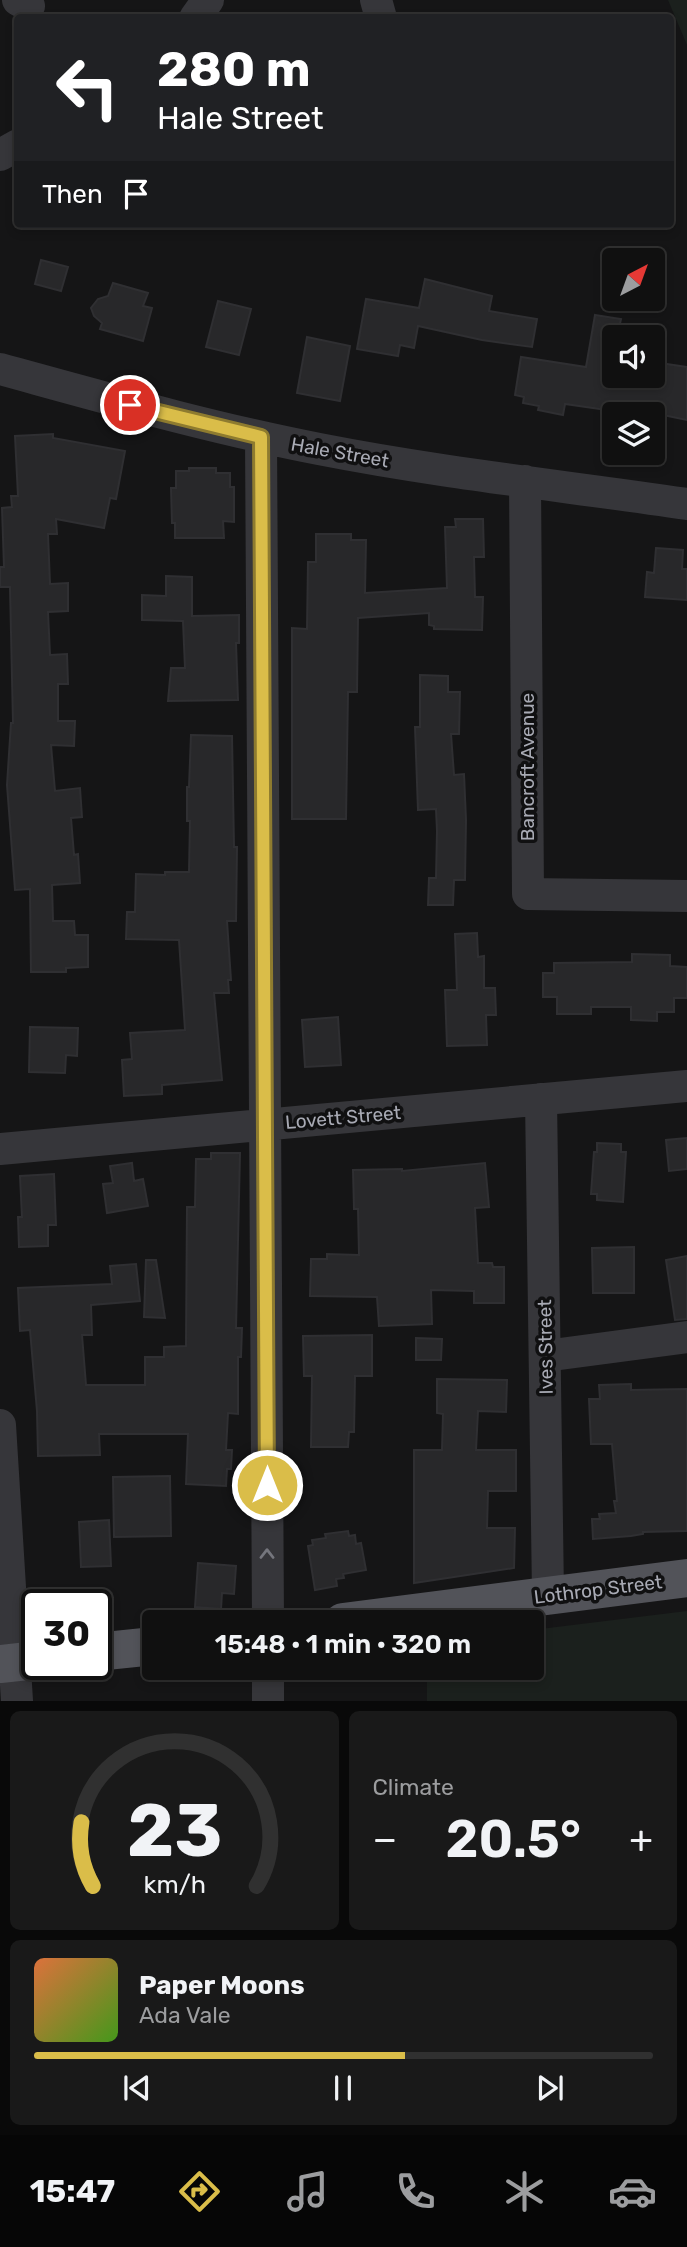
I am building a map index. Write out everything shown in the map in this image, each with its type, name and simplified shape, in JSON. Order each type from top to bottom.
[{"type":"main road","name":"Lothrop Street","points":[[434,1610],[687,1578]]},
{"type":"main road","points":[[112,1651],[142,1647]]},
{"type":"street","name":"Hale Street","points":[[0,369],[261,437],[373,459],[687,504]]},
{"type":"street","points":[[261,437],[268,1610]]},
{"type":"street","name":"Bancroft Avenue","points":[[525,481],[528,894],[687,896]]},
{"type":"street","name":"Lovett Street","points":[[0,1149],[687,1086]]},
{"type":"street","name":"Ives Street","points":[[541,1098],[548,1595]]},
{"type":"street","points":[[545,1356],[687,1337]]},
{"type":"street","points":[[0,1425],[17,1662],[17,1701]]},
{"type":"street","points":[[268,1680],[268,1701]]},
{"type":"shaded area","points":[[668,0],[687,0],[687,45],[674,14]]},
{"type":"shaded area","points":[[687,1611],[687,1701],[427,1701],[427,1680],[544,1680],[544,1629]]},
{"type":"building","points":[[41,260],[68,267],[61,291],[35,284]]},
{"type":"building","points":[[425,279],[492,296],[489,311],[537,319],[532,347],[482,340],[418,326],[414,348],[400,345],[398,356],[357,349],[366,299],[419,308]]},
{"type":"building","points":[[113,283],[148,293],[143,306],[152,308],[143,341],[100,329],[102,323],[94,316],[91,308],[98,299],[108,296]]},
{"type":"building","points":[[218,301],[251,309],[239,355],[206,347]]},
{"type":"building","points":[[595,315],[621,319],[620,325],[602,325],[602,388],[665,388],[665,364],[687,367],[687,420],[665,415],[665,402],[602,402],[602,409],[565,404],[563,415],[538,410],[539,406],[523,403],[524,397],[515,395],[521,357],[586,367]]},
{"type":"building","points":[[307,337],[350,346],[340,401],[297,393]]},
{"type":"building","points":[[53,434],[53,438],[125,451],[116,499],[110,498],[104,528],[56,519],[57,534],[48,534],[50,584],[68,583],[68,611],[48,612],[50,655],[67,654],[68,684],[58,684],[58,721],[75,721],[74,746],[51,745],[55,791],[80,788],[82,817],[71,818],[74,855],[78,854],[80,883],[52,885],[53,921],[74,921],[75,935],[88,935],[88,967],[66,968],[66,972],[31,972],[30,889],[15,890],[7,785],[13,723],[10,587],[0,587],[0,567],[4,567],[2,508],[12,507],[11,496],[18,496],[15,436]]},
{"type":"building","points":[[189,468],[216,468],[216,473],[230,473],[230,487],[234,487],[234,522],[223,521],[224,538],[175,538],[171,488],[176,488],[176,471],[189,471]]},
{"type":"building","points":[[455,519],[483,519],[484,557],[474,557],[475,597],[483,597],[482,630],[434,629],[434,626],[429,625],[429,613],[358,618],[357,692],[348,692],[346,819],[292,819],[292,628],[307,629],[308,562],[316,562],[316,534],[351,534],[351,540],[366,540],[365,593],[447,588],[445,527],[456,527]]},
{"type":"building","points":[[656,548],[683,550],[682,569],[687,569],[687,600],[645,597],[647,572],[654,573]]},
{"type":"building","points":[[166,576],[192,577],[192,616],[239,615],[239,643],[236,643],[238,700],[168,701],[171,668],[185,668],[183,621],[142,620],[142,595],[166,596]]},
{"type":"building","points":[[420,675],[448,676],[448,692],[460,692],[459,734],[451,734],[454,775],[464,774],[465,880],[454,880],[453,905],[428,905],[429,878],[436,878],[437,831],[436,809],[418,810],[415,727],[420,727]]},
{"type":"building","points":[[191,735],[232,736],[234,847],[237,847],[236,921],[227,921],[231,980],[228,980],[229,993],[214,993],[222,1080],[162,1085],[162,1094],[124,1096],[122,1060],[132,1059],[130,1033],[185,1030],[179,940],[126,939],[127,912],[135,912],[136,874],[189,872],[190,821],[187,821],[187,787]]},
{"type":"building","points":[[477,933],[478,957],[484,956],[484,988],[495,988],[496,1015],[486,1015],[487,1045],[447,1046],[445,990],[457,990],[455,934]]},
{"type":"building","points":[[632,954],[670,955],[670,966],[687,967],[687,998],[674,998],[674,1012],[657,1012],[657,1021],[631,1020],[631,1007],[591,1007],[591,1014],[557,1014],[557,997],[543,997],[543,973],[554,973],[554,963],[632,962]]},
{"type":"building","points":[[338,1017],[341,1065],[305,1067],[302,1020]]},
{"type":"building","points":[[30,1027],[78,1028],[77,1056],[66,1055],[65,1073],[29,1072]]},
{"type":"building","points":[[687,1138],[687,1169],[669,1171],[666,1140]]},
{"type":"building","points":[[597,1143],[621,1144],[621,1152],[626,1152],[623,1202],[597,1200],[597,1194],[591,1194]]},
{"type":"building","points":[[211,1153],[240,1153],[236,1328],[242,1328],[241,1357],[238,1357],[238,1414],[228,1413],[226,1450],[232,1450],[231,1469],[227,1469],[226,1486],[186,1484],[188,1434],[99,1434],[100,1455],[38,1456],[30,1330],[20,1331],[18,1288],[112,1284],[110,1266],[136,1264],[140,1301],[91,1305],[92,1335],[82,1335],[86,1385],[145,1385],[145,1357],[164,1357],[164,1347],[186,1346],[187,1207],[195,1207],[196,1159],[211,1159]]},
{"type":"building","points":[[132,1163],[134,1181],[143,1179],[148,1206],[107,1213],[103,1184],[113,1183],[110,1166]]},
{"type":"building","points":[[485,1163],[489,1207],[475,1208],[478,1263],[492,1263],[493,1267],[504,1267],[504,1303],[474,1303],[474,1291],[431,1290],[432,1324],[379,1326],[377,1297],[310,1296],[311,1259],[327,1259],[327,1254],[359,1255],[358,1209],[354,1209],[353,1170],[402,1171]]},
{"type":"building","points":[[54,1174],[56,1225],[48,1225],[48,1246],[19,1247],[18,1217],[22,1217],[20,1176]]},
{"type":"building","points":[[634,1247],[634,1293],[593,1293],[592,1248]]},
{"type":"building","points":[[687,1256],[687,1319],[675,1320],[666,1260]]},
{"type":"building","points":[[146,1260],[156,1260],[165,1318],[144,1317]]},
{"type":"building","points":[[372,1335],[372,1376],[355,1376],[354,1432],[349,1432],[348,1447],[311,1447],[312,1376],[304,1376],[303,1336]]},
{"type":"building","points":[[416,1338],[442,1339],[441,1360],[416,1360]]},
{"type":"building","points":[[437,1379],[507,1380],[506,1412],[478,1411],[476,1450],[516,1450],[516,1491],[488,1491],[487,1528],[515,1528],[514,1568],[414,1583],[414,1450],[442,1450],[443,1414],[437,1413]]},
{"type":"building","points":[[631,1384],[631,1390],[687,1389],[687,1531],[643,1532],[631,1536],[593,1539],[592,1519],[600,1519],[599,1514],[616,1513],[614,1501],[617,1501],[612,1444],[591,1444],[589,1399],[600,1399],[599,1385]]},
{"type":"building","points":[[170,1476],[171,1536],[114,1537],[113,1477]]},
{"type":"building","points":[[109,1520],[111,1566],[81,1567],[79,1522]]},
{"type":"building","points":[[348,1531],[349,1536],[355,1535],[356,1544],[361,1543],[366,1570],[343,1574],[344,1578],[336,1579],[337,1586],[315,1590],[308,1546],[313,1545],[312,1540],[326,1538],[325,1534]]},
{"type":"building","points":[[198,1563],[236,1566],[234,1594],[222,1593],[221,1609],[195,1607]]},
{"type":"route","points":[[130,405],[261,437],[267,1485]]}]
